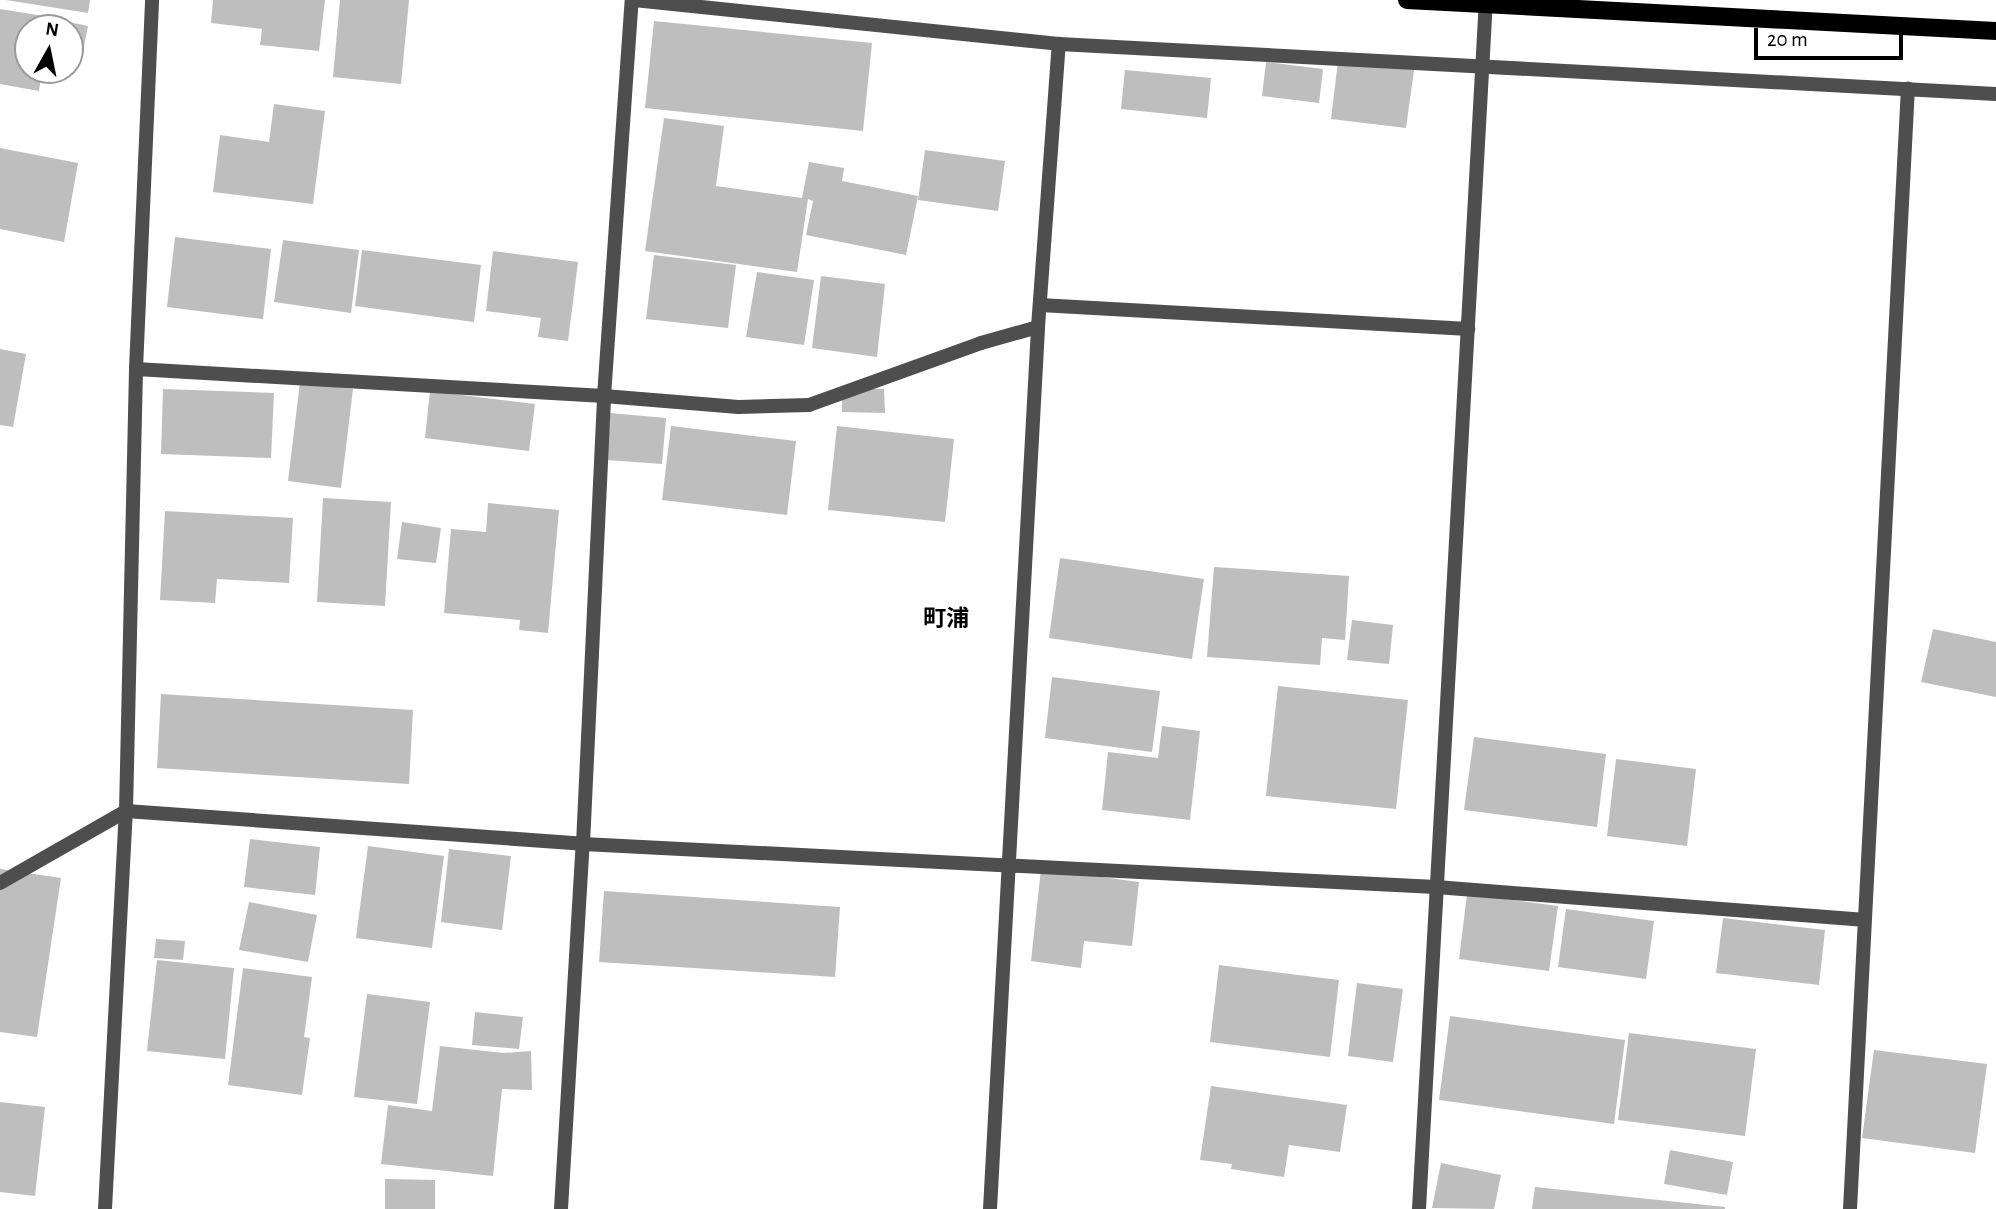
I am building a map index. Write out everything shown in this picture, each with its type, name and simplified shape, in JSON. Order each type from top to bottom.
[{"type":"main road","points":[[1407,0],[1996,32]]},
{"type":"street","points":[[105,1209],[126,811],[136,369],[152,0]]},
{"type":"street","points":[[561,1209],[583,844],[604,396],[633,0],[1059,44],[1996,94]]},
{"type":"street","points":[[1419,1209],[1486,0]]},
{"type":"street","points":[[990,1209],[1038,327],[1059,44]]},
{"type":"street","points":[[1850,1209],[1908,89]]},
{"type":"street","points":[[1040,305],[1468,329]]},
{"type":"street","points":[[136,369],[604,396],[739,407],[809,405],[981,342],[1038,327]]},
{"type":"street","points":[[0,883],[126,811],[583,844],[1436,887],[1863,920]]},
{"type":"building","points":[[6,0],[90,0],[88,13]]},
{"type":"building","points":[[213,0],[325,0],[319,51],[260,45],[262,29],[211,23]]},
{"type":"building","points":[[340,0],[409,0],[401,84],[333,77]]},
{"type":"building","points":[[0,9],[31,14],[14,14],[14,84],[40,84],[39,91],[0,84]]},
{"type":"building","points":[[654,21],[872,43],[863,131],[645,108]]},
{"type":"building","points":[[84,25],[88,26],[84,46]]},
{"type":"building","points":[[1338,61],[1414,70],[1406,128],[1331,119]]},
{"type":"building","points":[[1266,62],[1323,69],[1319,103],[1262,96]]},
{"type":"building","points":[[1125,70],[1211,78],[1207,118],[1121,109]]},
{"type":"building","points":[[274,104],[325,111],[313,204],[213,192],[220,135],[269,142]]},
{"type":"building","points":[[664,118],[724,126],[716,186],[802,198],[809,162],[844,168],[842,181],[918,196],[906,255],[806,235],[813,201],[808,199],[797,272],[645,251]]},
{"type":"building","points":[[0,148],[78,163],[64,242],[0,229]]},
{"type":"building","points":[[925,150],[1005,161],[998,211],[918,200]]},
{"type":"building","points":[[175,237],[271,249],[263,319],[167,307]]},
{"type":"building","points":[[283,240],[359,250],[351,313],[274,302]]},
{"type":"building","points":[[362,250],[481,265],[474,322],[355,306]]},
{"type":"building","points":[[493,251],[578,262],[568,341],[538,337],[541,318],[486,311]]},
{"type":"building","points":[[654,255],[736,265],[728,328],[646,319]]},
{"type":"building","points":[[757,272],[814,280],[804,345],[746,337]]},
{"type":"building","points":[[821,276],[885,284],[877,357],[812,348]]},
{"type":"building","points":[[0,349],[26,354],[13,427],[0,425]]},
{"type":"building","points":[[300,382],[353,389],[341,488],[288,481]]},
{"type":"building","points":[[163,389],[274,393],[271,458],[161,454]]},
{"type":"building","points":[[842,389],[884,389],[885,413],[842,412]]},
{"type":"building","points":[[430,391],[535,404],[529,451],[425,438]]},
{"type":"building","points":[[610,413],[666,418],[662,464],[607,460]]},
{"type":"building","points":[[671,426],[796,441],[787,515],[662,500]]},
{"type":"building","points":[[837,426],[954,439],[945,522],[828,510]]},
{"type":"building","points":[[323,498],[391,502],[385,606],[317,602]]},
{"type":"building","points":[[488,503],[559,510],[548,633],[519,630],[520,620],[444,613],[451,529],[486,532]]},
{"type":"building","points":[[165,511],[293,518],[289,583],[217,579],[215,603],[160,600]]},
{"type":"building","points":[[402,522],[441,528],[436,563],[397,559]]},
{"type":"building","points":[[1060,558],[1204,579],[1192,659],[1049,638]]},
{"type":"building","points":[[1214,567],[1349,576],[1345,640],[1322,638],[1320,665],[1207,657]]},
{"type":"building","points":[[1352,620],[1393,625],[1389,664],[1347,660]]},
{"type":"building","points":[[1933,629],[1996,642],[1996,697],[1921,682]]},
{"type":"building","points":[[1052,677],[1160,691],[1152,752],[1045,738]]},
{"type":"building","points":[[1278,686],[1408,700],[1396,809],[1266,796]]},
{"type":"building","points":[[161,694],[413,710],[409,784],[157,768]]},
{"type":"building","points":[[1162,726],[1200,731],[1190,820],[1102,810],[1108,752],[1158,758]]},
{"type":"building","points":[[1474,737],[1606,754],[1597,827],[1464,810]]},
{"type":"building","points":[[1616,759],[1696,769],[1687,846],[1607,836]]},
{"type":"building","points":[[250,839],[320,847],[315,895],[244,887]]},
{"type":"building","points":[[368,846],[444,856],[432,948],[356,938]]},
{"type":"building","points":[[449,849],[511,856],[502,930],[441,922]]},
{"type":"building","points":[[0,869],[61,878],[37,1037],[0,1032]]},
{"type":"building","points":[[1041,869],[1139,882],[1132,946],[1084,941],[1081,968],[1031,961]]},
{"type":"building","points":[[604,891],[840,907],[835,977],[599,962]]},
{"type":"building","points":[[1467,894],[1558,906],[1549,971],[1459,959]]},
{"type":"building","points":[[249,902],[317,915],[308,962],[239,950]]},
{"type":"building","points":[[1566,909],[1654,921],[1646,979],[1558,967]]},
{"type":"building","points":[[1723,918],[1825,930],[1819,985],[1716,973]]},
{"type":"building","points":[[156,939],[185,941],[183,960],[154,958]]},
{"type":"building","points":[[157,960],[234,968],[225,1059],[147,1051]]},
{"type":"building","points":[[1219,965],[1339,980],[1330,1057],[1210,1042]]},
{"type":"building","points":[[243,968],[312,977],[304,1037],[310,1038],[302,1095],[228,1085]]},
{"type":"building","points":[[1357,983],[1403,989],[1393,1062],[1348,1056]]},
{"type":"building","points":[[367,994],[430,1002],[417,1104],[354,1097]]},
{"type":"building","points":[[475,1012],[523,1017],[519,1049],[472,1045]]},
{"type":"building","points":[[1450,1016],[1625,1040],[1614,1124],[1439,1100]]},
{"type":"building","points":[[1629,1033],[1756,1049],[1745,1136],[1618,1120]]},
{"type":"building","points":[[440,1046],[503,1053],[531,1051],[532,1090],[502,1089],[493,1176],[381,1164],[388,1105],[432,1111]]},
{"type":"building","points":[[1874,1050],[1987,1064],[1975,1153],[1862,1138]]},
{"type":"building","points":[[1211,1086],[1347,1105],[1340,1152],[1289,1145],[1284,1177],[1231,1169],[1232,1164],[1200,1160]]},
{"type":"building","points":[[0,1102],[45,1107],[35,1196],[0,1192]]},
{"type":"building","points":[[1670,1150],[1733,1162],[1727,1195],[1664,1184]]},
{"type":"building","points":[[1441,1163],[1501,1175],[1494,1209],[1432,1208]]},
{"type":"building","points":[[385,1179],[435,1180],[435,1209],[385,1209]]},
{"type":"building","points":[[1535,1187],[1725,1207],[1725,1209],[1532,1209]]},
{"type":"district","name":"町浦","points":[[946,620]]}]
